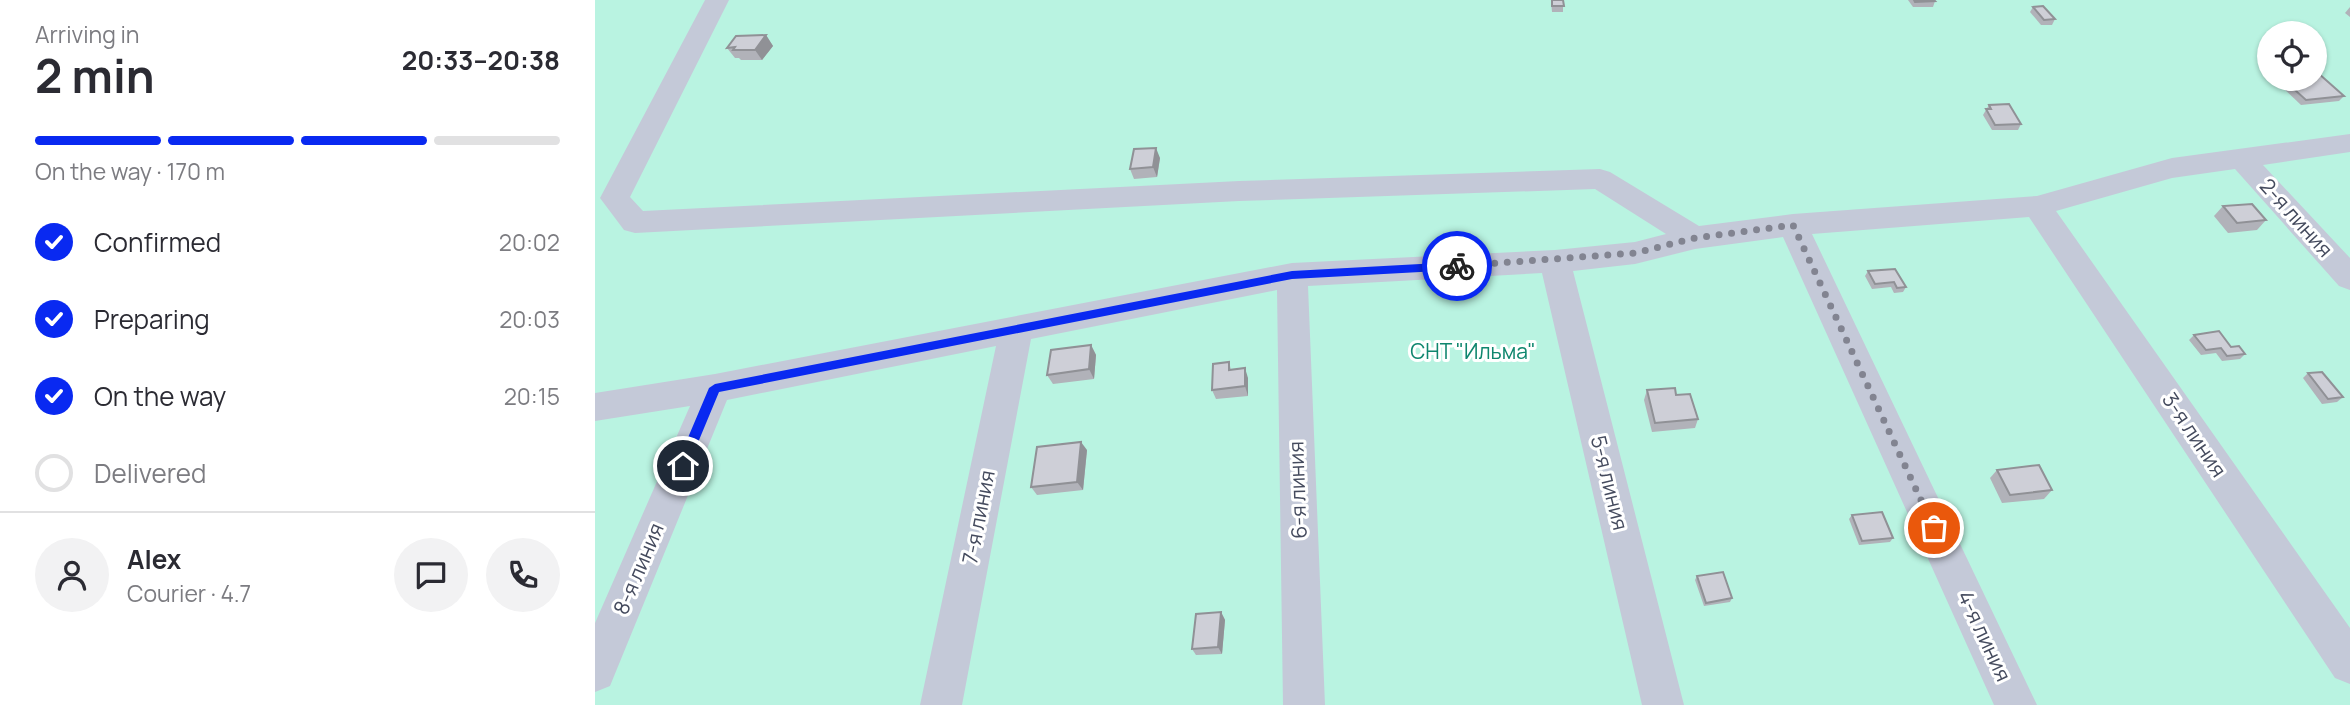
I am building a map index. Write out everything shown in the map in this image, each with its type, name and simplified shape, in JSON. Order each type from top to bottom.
[{"type":"street","points":[[717,0],[615,198],[635,222],[1239,191],[1600,179],[1695,238]]},
{"type":"street","points":[[595,407],[715,388],[1292,275],[1555,261],[1635,253],[1695,238],[1793,225],[2037,206],[2172,168],[2350,143]]},
{"type":"street","name":"2-я линия","points":[[2241,158],[2350,278]]},
{"type":"street","name":"3-я линия","points":[[2037,206],[2350,663]]},
{"type":"street","name":"4-я линия","points":[[1793,225],[2016,705]]},
{"type":"street","name":"5-я линия","points":[[1555,261],[1663,705]]},
{"type":"street","name":"6-я линия","points":[[1292,275],[1304,705]]},
{"type":"street","name":"7-я линия","points":[[941,705],[1016,330]]},
{"type":"street","name":"8-я линия","points":[[595,671],[715,388]]},
{"type":"green space","name":"СНТ \"Ильма\"","points":[[595,0],[2350,0],[2350,705],[595,705]]},
{"type":"building","points":[[1552,0],[1563,0],[1564,6],[1552,6]]},
{"type":"building","points":[[2043,6],[2055,19],[2044,20],[2033,7]]},
{"type":"building","points":[[766,35],[755,50],[727,48],[736,36]]},
{"type":"building","points":[[2327,81],[2344,96],[2306,100],[2296,91],[2327,91]]},
{"type":"building","points":[[2009,104],[2021,124],[1995,125],[1986,109],[1991,109],[1989,105]]},
{"type":"building","points":[[1156,148],[1153,167],[1130,169],[1134,149]]},
{"type":"building","points":[[2252,204],[2266,220],[2237,223],[2223,206]]},
{"type":"building","points":[[1895,269],[1906,287],[1897,288],[1894,282],[1875,284],[1868,271]]},
{"type":"building","points":[[2219,331],[2231,347],[2239,346],[2245,354],[2227,356],[2221,348],[2206,350],[2194,335]]},
{"type":"building","points":[[1091,345],[1089,369],[1047,375],[1051,350]]},
{"type":"building","points":[[1229,362],[1229,370],[1245,368],[1245,386],[1212,390],[1213,364]]},
{"type":"building","points":[[2322,372],[2343,397],[2328,399],[2308,373]]},
{"type":"building","points":[[1675,388],[1676,395],[1690,394],[1698,419],[1655,423],[1647,390]]},
{"type":"building","points":[[1081,442],[1077,482],[1031,487],[1037,447]]},
{"type":"building","points":[[2039,465],[2052,490],[2010,495],[1997,470]]},
{"type":"building","points":[[1882,512],[1893,538],[1862,541],[1852,515]]},
{"type":"building","points":[[1723,572],[1732,598],[1706,603],[1697,576]]},
{"type":"building","points":[[1221,612],[1218,647],[1192,649],[1196,614]]},
{"type":"way so far","points":[[1457,266],[1555,261],[1635,253],[1695,238],[1793,225],[1934,528]]},
{"type":"route","points":[[683,466],[715,388],[1292,275],[1457,266]]}]
